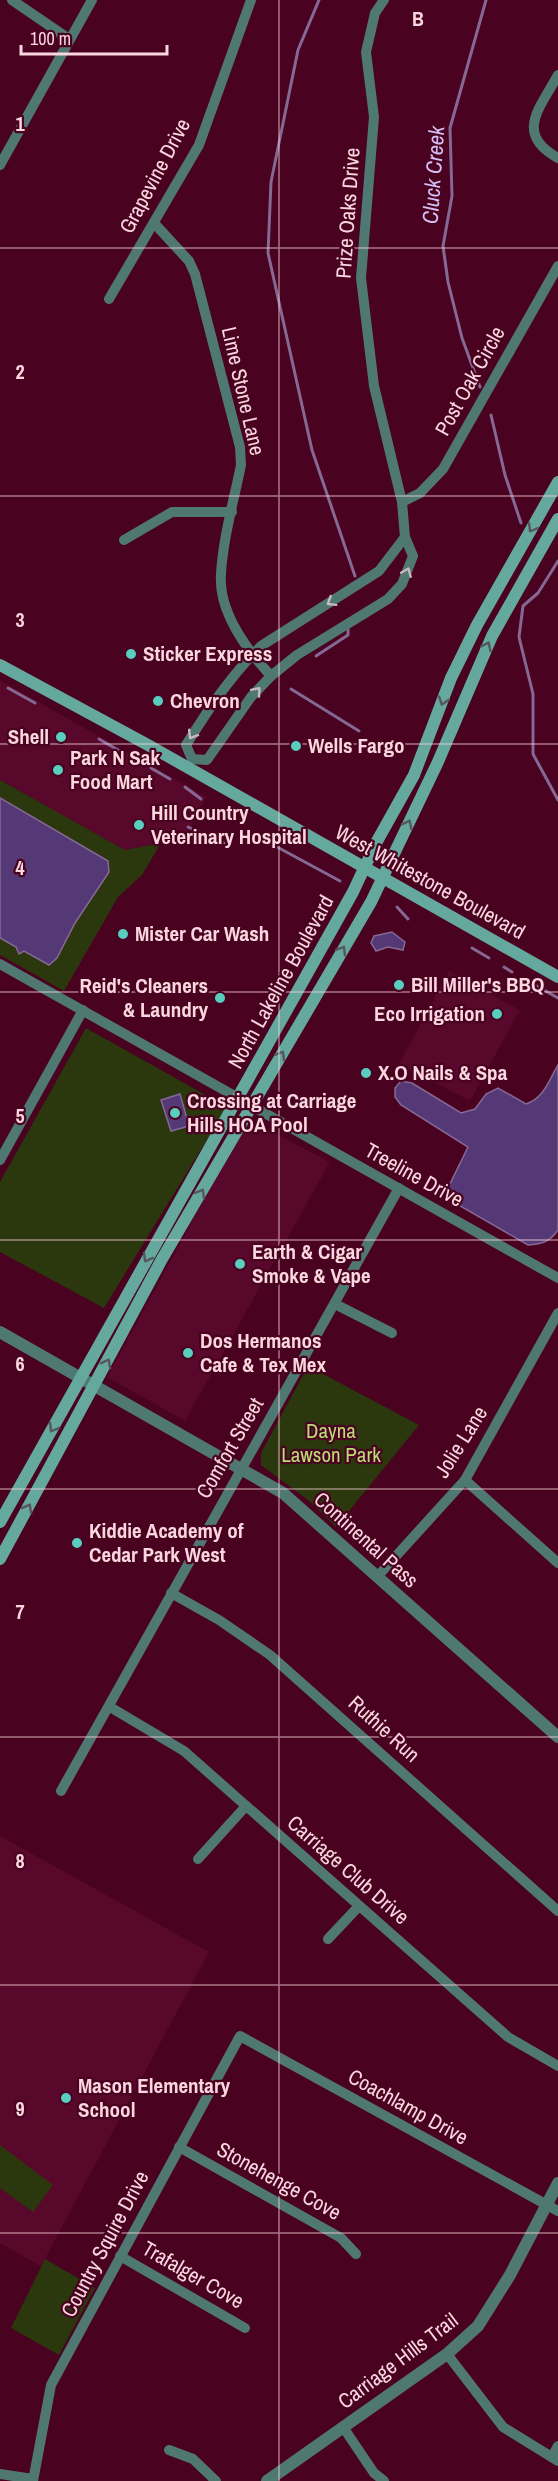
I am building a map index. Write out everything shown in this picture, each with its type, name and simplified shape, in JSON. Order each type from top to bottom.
[{"type":"main road","name":"North Lakeline Boulevard","points":[[0,1522],[365,867],[414,775],[451,678],[477,625],[558,482]]},
{"type":"main road","name":"North Lakeline Boulevard","points":[[0,1559],[159,1265],[371,902],[437,764],[492,636],[558,519]]},
{"type":"main road","name":"West Whitestone Boulevard","points":[[0,665],[189,763],[558,977]]},
{"type":"street","points":[[12,0],[69,39]]},
{"type":"street","points":[[0,165],[92,0]]},
{"type":"street","name":"Grapevine Drive","points":[[109,299],[199,145],[251,0]]},
{"type":"street","name":"Prize Oaks Drive","points":[[189,763],[207,760],[251,697],[271,675],[297,655],[396,591],[409,571],[413,556],[405,537],[402,502],[375,386],[361,278],[374,117],[366,52],[375,13],[384,0]]},
{"type":"street","points":[[558,75],[533,119],[533,131],[537,143],[558,158]]},
{"type":"street","name":"Lime Stone Lane","points":[[154,223],[189,261],[195,274],[240,447],[241,465],[220,576],[225,603],[252,655],[271,675]]},
{"type":"street","name":"Post Oak Circle","points":[[402,502],[420,494],[443,469],[558,266]]},
{"type":"street","points":[[124,540],[172,513],[232,512]]},
{"type":"street","points":[[189,763],[186,745],[208,709],[252,655],[261,646],[379,571],[405,537]]},
{"type":"street","name":"Treeline Drive","points":[[0,964],[558,1278]]},
{"type":"street","points":[[0,1161],[83,1010]]},
{"type":"street","name":"Comfort Street","points":[[61,1791],[399,1188]]},
{"type":"street","points":[[334,1304],[392,1333]]},
{"type":"street","name":"Jolie Lane","points":[[378,1577],[465,1480],[558,1313]]},
{"type":"street","name":"Continental Pass","points":[[0,1332],[283,1493],[558,1737]]},
{"type":"street","points":[[465,1480],[558,1563]]},
{"type":"street","name":"Ruthie Run","points":[[171,1593],[219,1620],[270,1655],[558,1911]]},
{"type":"street","name":"Carriage Club Drive","points":[[110,1707],[184,1751],[508,2037],[558,2066]]},
{"type":"street","points":[[198,1859],[246,1806]]},
{"type":"street","points":[[328,1939],[359,1906]]},
{"type":"street","name":"Country Squire Drive","points":[[33,2480],[51,2385],[240,2036]]},
{"type":"street","name":"Coachlamp Drive","points":[[240,2036],[558,2211]]},
{"type":"street","name":"Stonehenge Cove","points":[[179,2147],[341,2238],[356,2254]]},
{"type":"street","name":"Carriage Hills Trail","points":[[267,2481],[447,2354],[478,2326],[510,2275],[558,2183]]},
{"type":"street","name":"Trafalger Cove","points":[[120,2256],[245,2328]]},
{"type":"street","points":[[447,2354],[503,2427],[555,2459],[558,2446]]},
{"type":"street","points":[[343,2427],[374,2473],[384,2481]]},
{"type":"street","points":[[169,2450],[193,2459],[216,2481]]},
{"type":"street","points":[[0,2474],[33,2480]]},
{"type":"shaded area","points":[[0,680],[206,797],[185,838],[125,850],[0,780]]},
{"type":"shaded area","points":[[0,798],[108,861],[109,872],[75,923],[57,958],[49,965],[24,951],[19,954],[16,947],[0,938]]},
{"type":"shaded area","points":[[392,932],[405,942],[403,950],[388,947],[376,951],[371,943],[374,936]]},
{"type":"shaded area","points":[[449,971],[520,1010],[470,1101],[399,1064]]},
{"type":"shaded area","points":[[558,1065],[558,1230],[545,1242],[528,1245],[448,1199],[445,1194],[468,1147],[401,1105],[395,1097],[395,1088],[401,1081],[412,1083],[461,1113],[475,1109],[486,1094],[498,1088],[526,1104],[542,1093]]},
{"type":"shaded area","name":"Crossing at Carriage Hills HOA Pool","points":[[180,1094],[189,1126],[171,1131],[161,1100]]},
{"type":"shaded area","points":[[248,1119],[330,1162],[185,1421],[107,1377]]},
{"type":"shaded area","name":"Mason Elementary School","points":[[0,1836],[209,1952],[41,2266],[0,2243]]},
{"type":"green space","points":[[0,780],[125,850],[161,843],[142,875],[118,897],[64,991],[0,955]]},
{"type":"green space","points":[[86,1028],[227,1107],[104,1308],[0,1252],[0,1182]]},
{"type":"green space","name":"Dayna Lawson Park","points":[[308,1366],[419,1425],[336,1527],[308,1500],[261,1465],[261,1453]]},
{"type":"green space","points":[[0,2145],[53,2185],[33,2212],[0,2188]]},
{"type":"green space","points":[[45,2259],[95,2288],[59,2355],[11,2328]]},
{"type":"waterway","points":[[319,0],[298,50],[271,182],[268,253],[312,450],[355,576]]},
{"type":"waterway","name":"Cluck Creek","points":[[480,387],[462,338],[448,282],[443,246],[452,196],[450,128],[486,0]]},
{"type":"waterway","name":"Cluck Creek","points":[[491,415],[505,475],[521,523]]},
{"type":"waterway","name":"Cluck Creek","points":[[558,561],[538,593],[523,606],[519,637],[533,694],[533,754],[558,800]]},
{"type":"waterway","points":[[316,656],[348,635],[348,629]]},
{"type":"waterway","points":[[8,688],[35,703]]},
{"type":"waterway","points":[[291,689],[359,731]]},
{"type":"waterway","points":[[99,739],[123,753]]},
{"type":"waterway","points":[[151,768],[170,779]]},
{"type":"waterway","points":[[185,787],[201,799]]},
{"type":"waterway","points":[[188,827],[224,843]]},
{"type":"waterway","points":[[266,841],[340,881]]},
{"type":"waterway","points":[[397,907],[408,919]]},
{"type":"waterway","points":[[472,948],[489,958]]},
{"type":"waterway","points":[[504,967],[512,972]]},
{"type":"waterway","points":[[526,980],[558,998]]},
{"type":"place","name":"Sticker Express","points":[[131,654]]},
{"type":"place","name":"Chevron","points":[[158,701]]},
{"type":"place","name":"Shell","points":[[61,737]]},
{"type":"place","name":"Wells Fargo","points":[[296,746]]},
{"type":"place","name":"Park N Sak Food Mart","points":[[58,770]]},
{"type":"place","name":"Hill Country Veterinary Hospital","points":[[139,825]]},
{"type":"place","name":"Mister Car Wash","points":[[123,934]]},
{"type":"place","name":"Bill Miller's BBQ","points":[[399,985]]},
{"type":"place","name":"Reid's Cleaners & Laundry","points":[[220,998]]},
{"type":"place","name":"Eco Irrigation","points":[[497,1014]]},
{"type":"place","name":"X.O Nails & Spa","points":[[366,1073]]},
{"type":"place","name":"Crossing at Carriage Hills HOA Pool","points":[[175,1113]]},
{"type":"place","name":"Earth & Cigar Smoke & Vape","points":[[240,1264]]},
{"type":"place","name":"Dos Hermanos Cafe & Tex Mex","points":[[188,1353]]},
{"type":"place","name":"Kiddie Academy of Cedar Park West","points":[[77,1543]]},
{"type":"place","name":"Mason Elementary School","points":[[66,2098]]}]
